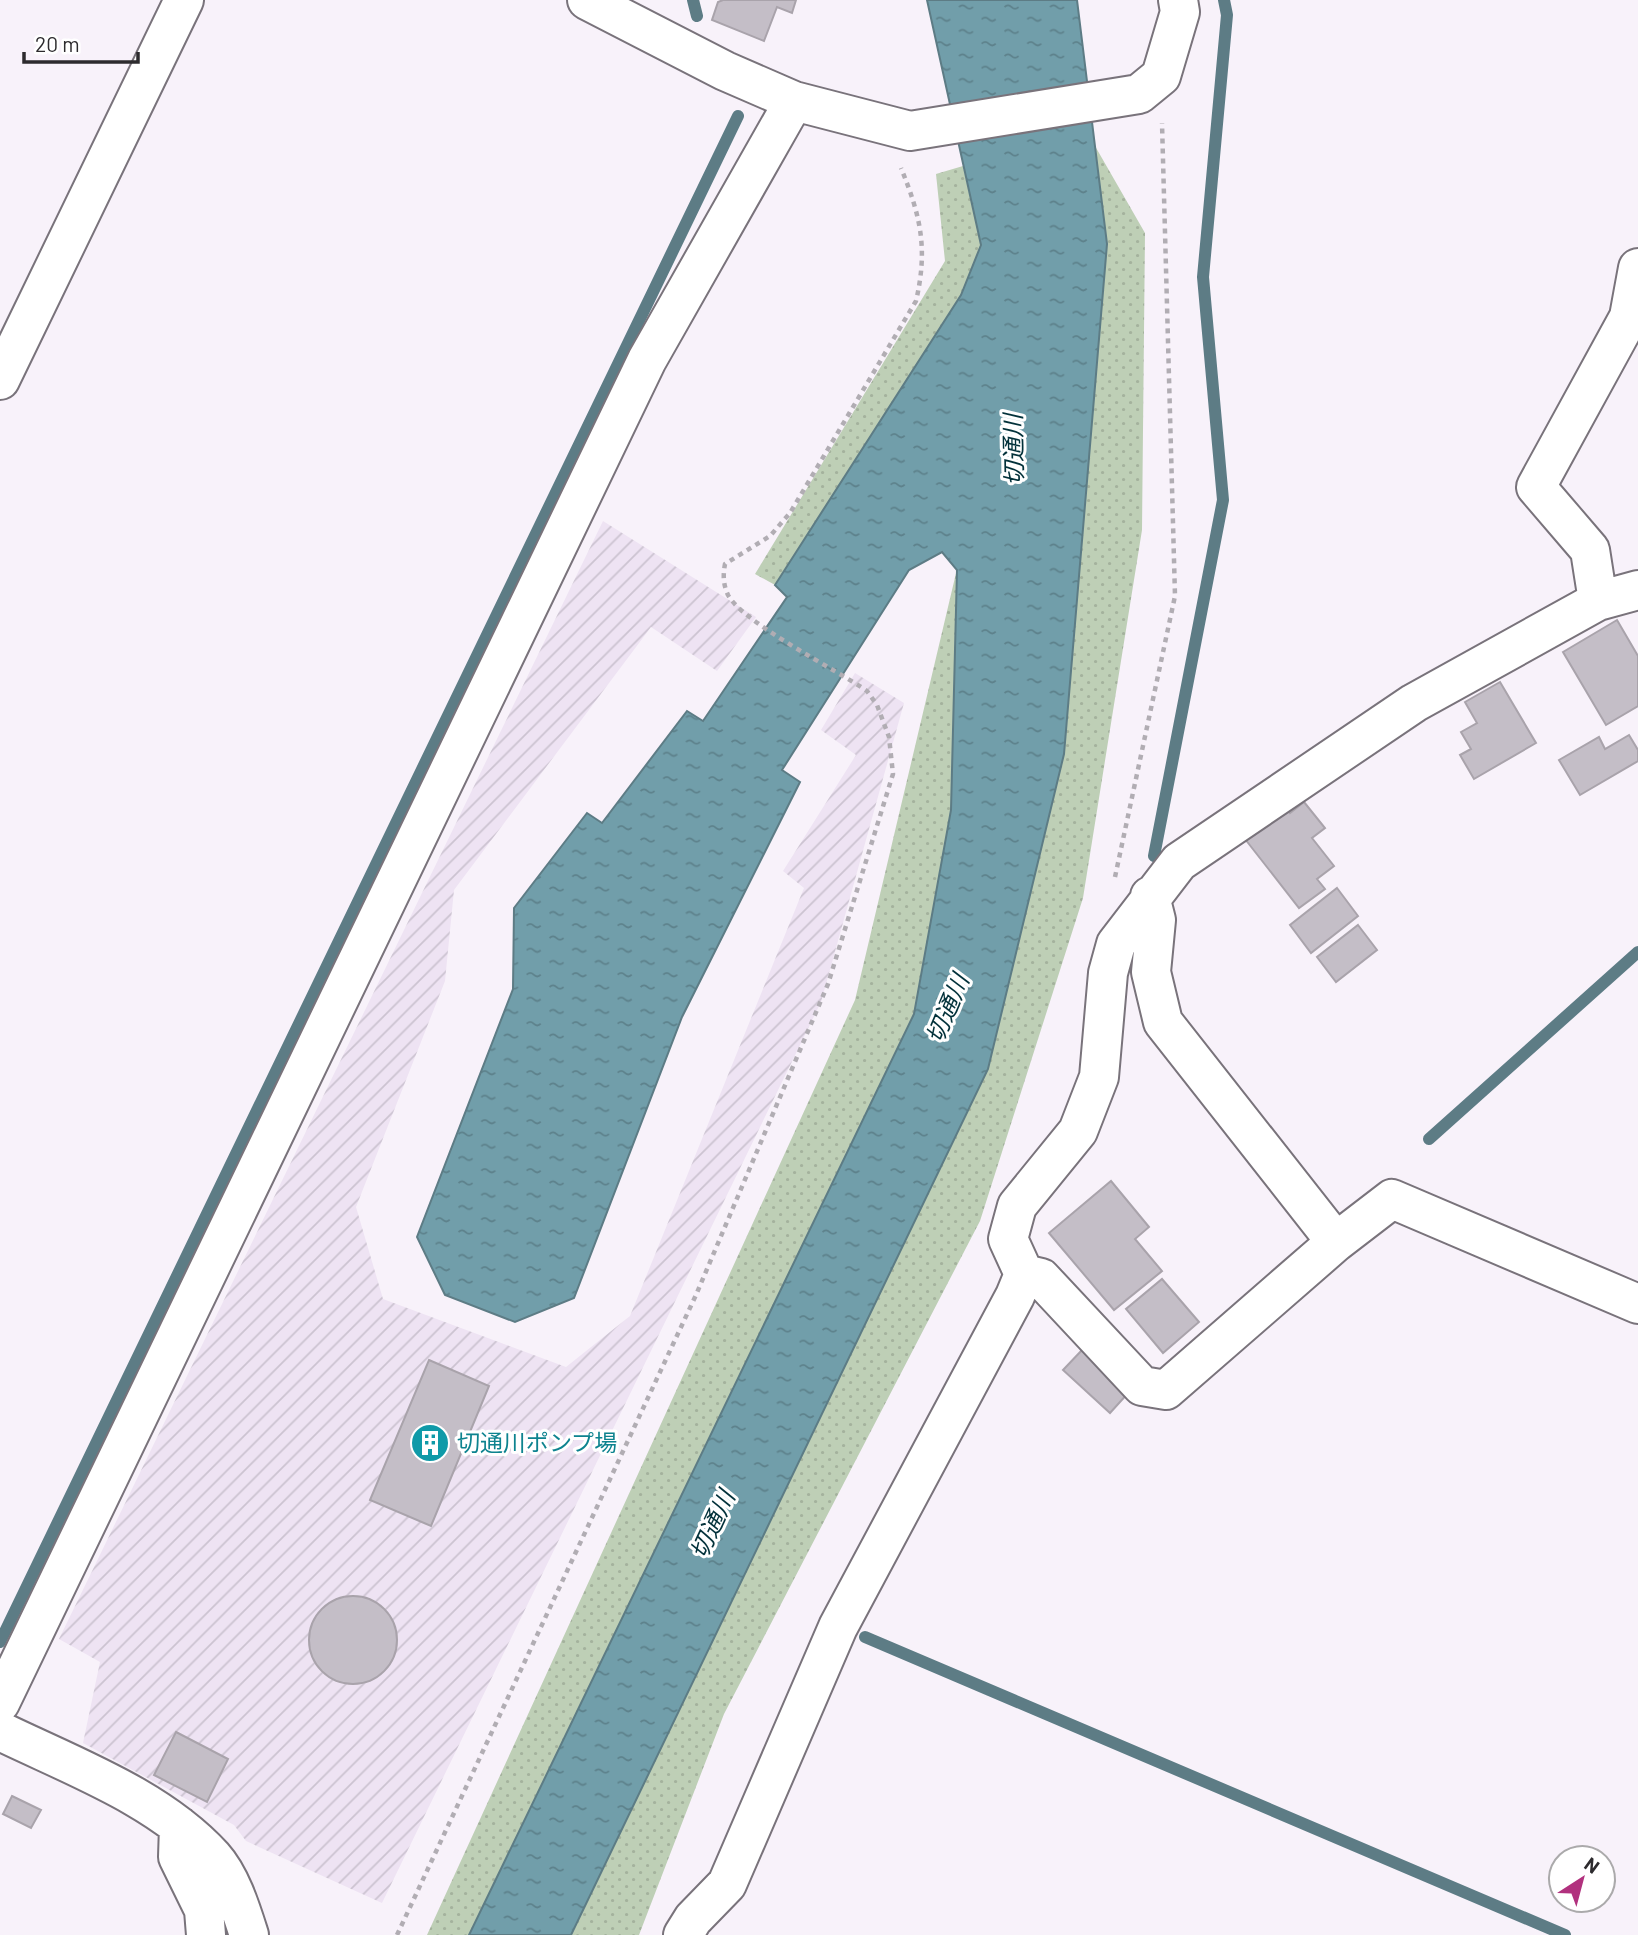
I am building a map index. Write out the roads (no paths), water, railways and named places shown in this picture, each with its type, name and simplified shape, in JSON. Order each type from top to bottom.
[{"type":"street","points":[[0,380],[184,0]]},
{"type":"street","points":[[587,0],[725,71],[794,101],[897,128],[1150,85],[1180,12],[1178,0]]},
{"type":"street","points":[[0,1703],[648,360],[794,101]]},
{"type":"street","points":[[1598,601],[1590,550],[1536,487],[1629,317],[1638,268]]},
{"type":"street","points":[[683,1935],[693,1919],[727,1884],[838,1627],[1009,1308],[1024,1274],[1008,1239],[1017,1206],[1078,1131],[1099,1077],[1108,973],[1116,944],[1150,896],[1179,862],[1414,704],[1598,601],[1638,590]]},
{"type":"street","points":[[1150,896],[1156,920],[1151,972],[1163,1022],[1336,1242]]},
{"type":"street","points":[[1024,1274],[1041,1278],[1142,1386],[1166,1390],[1336,1242],[1392,1199],[1638,1304]]},
{"type":"street","points":[[0,1731],[121,1790],[179,1826],[215,1858],[240,1905],[249,1935]]},
{"type":"street","points":[[179,1826],[178,1857],[204,1910],[206,1935]]},
{"type":"water","name":"切通川","points":[[927,0],[1077,0],[1107,244],[1064,754],[988,1069],[571,1935],[469,1935],[914,1014],[951,810],[957,570],[942,552],[909,570],[782,770],[800,782],[682,1017],[574,1298],[515,1322],[445,1295],[417,1237],[513,989],[514,908],[587,813],[602,823],[687,711],[703,721],[787,597],[775,585],[961,295],[981,245]]},
{"type":"waterway","points":[[693,0],[697,16]]},
{"type":"waterway","points":[[1154,856],[1223,500],[1203,277],[1227,15],[1224,0]]},
{"type":"waterway","points":[[0,1642],[738,116]]},
{"type":"waterway","points":[[1429,1139],[1638,952]]},
{"type":"waterway","points":[[865,1637],[1565,1935]]},
{"type":"place","name":"切通川ポンプ場","points":[[430,1443]]}]
